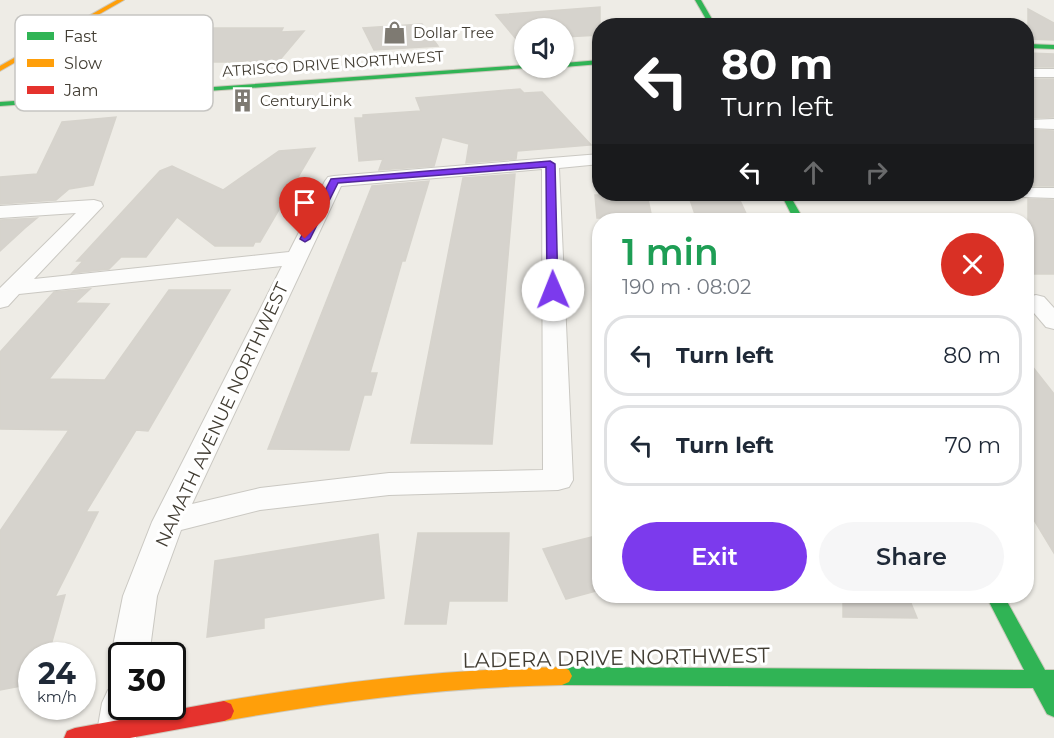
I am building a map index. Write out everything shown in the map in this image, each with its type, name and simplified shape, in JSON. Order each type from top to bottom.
[{"type":"street","points":[[95,15],[121,0]]},
{"type":"street","points":[[698,0],[708,18]]},
{"type":"street","points":[[1034,46],[1054,46]]},
{"type":"street","points":[[0,69],[15,60]]},
{"type":"street","points":[[574,64],[592,63]]},
{"type":"street","name":"ATRISCO DRIVE NORTHWEST","points":[[213,89],[514,68]]},
{"type":"street","points":[[1034,73],[1054,73]]},
{"type":"street","name":"ATRISCO DRIVE NORTHWEST","points":[[0,104],[15,103]]},
{"type":"street","points":[[1034,124],[1054,124]]},
{"type":"street","points":[[168,522],[260,499],[389,484],[558,480],[550,164],[592,160]]},
{"type":"street","name":"NAMATH AVENUE NORTHWEST","points":[[132,642],[140,596],[168,522],[334,181],[550,164]]},
{"type":"street","points":[[1034,193],[1054,193]]},
{"type":"street","points":[[0,212],[94,206],[7,295]]},
{"type":"street","points":[[7,295],[296,258]]},
{"type":"street","points":[[1039,302],[1054,322]]},
{"type":"street","points":[[999,603],[1054,707]]},
{"type":"street","name":"LADERA DRIVE NORTHWEST","points":[[75,738],[118,724],[274,702],[409,685],[520,676],[1054,680]]},
{"type":"building","points":[[600,7],[600,18],[592,18],[592,35],[574,36],[574,18],[514,18],[514,36],[496,15]]},
{"type":"building","points":[[1028,9],[1054,23],[1054,40],[1034,39],[1034,18],[1028,18]]},
{"type":"building","points":[[422,24],[438,46],[374,50],[363,28]]},
{"type":"building","points":[[213,28],[283,28],[281,32],[304,31],[278,62],[213,62]]},
{"type":"building","points":[[1034,53],[1054,54],[1054,67],[1034,67]]},
{"type":"building","points":[[1034,79],[1054,79],[1054,117],[1034,118]]},
{"type":"building","points":[[520,89],[524,93],[542,92],[591,145],[517,151],[516,159],[466,163],[469,144],[442,137],[434,166],[379,170],[383,159],[359,161],[355,118],[363,118],[363,115],[421,111],[416,98]]},
{"type":"building","points":[[116,117],[93,185],[69,189],[56,200],[0,204],[0,177],[37,174],[62,122]]},
{"type":"building","points":[[1034,130],[1054,131],[1054,186],[1034,186]]},
{"type":"building","points":[[315,148],[260,242],[255,242],[253,246],[215,246],[177,217],[146,257],[121,257],[109,269],[72,273],[83,261],[77,261],[160,171],[172,166],[223,190],[279,151]]},
{"type":"building","points":[[515,174],[492,444],[411,443],[463,178]]},
{"type":"building","points":[[429,181],[405,261],[402,261],[370,373],[377,373],[371,395],[364,395],[349,450],[268,449],[372,186]]},
{"type":"building","points":[[1054,200],[1054,274],[1034,274],[1034,213],[1028,213],[1028,201]]},
{"type":"building","points":[[596,201],[648,201],[651,213],[597,213]]},
{"type":"building","points":[[690,201],[740,201],[746,213],[695,213]]},
{"type":"building","points":[[37,218],[25,228],[0,251],[0,220]]},
{"type":"building","points":[[90,289],[75,303],[109,304],[49,379],[105,380],[169,290],[230,290],[148,431],[136,430],[86,512],[98,512],[55,597],[65,595],[52,642],[18,642],[18,687],[0,690],[0,531],[69,430],[0,429],[0,352],[54,292]]},
{"type":"building","points":[[1034,369],[1054,394],[1054,553],[1034,520]]},
{"type":"building","points":[[418,533],[509,533],[507,601],[449,601],[446,624],[405,624]]},
{"type":"building","points":[[378,534],[384,598],[264,618],[264,628],[207,637],[215,561]]},
{"type":"building","points":[[592,537],[592,592],[566,599],[543,549]]},
{"type":"building","points":[[843,603],[911,603],[917,618],[843,617]]},
{"type":"traffic: fast","points":[[698,0],[708,18]]},
{"type":"traffic: fast","points":[[1034,46],[1054,47]]},
{"type":"traffic: fast","points":[[574,64],[592,63]]},
{"type":"traffic: fast","points":[[213,89],[514,68]]},
{"type":"traffic: fast","points":[[0,104],[15,103]]},
{"type":"traffic: fast","points":[[789,201],[795,213]]},
{"type":"traffic: fast","points":[[999,603],[1054,707]]},
{"type":"traffic: fast","points":[[562,676],[1054,679]]},
{"type":"traffic: slow","points":[[95,15],[121,0]]},
{"type":"traffic: slow","points":[[0,69],[15,60]]},
{"type":"traffic: slow","points":[[224,711],[392,686],[477,679],[562,676]]},
{"type":"traffic: jam","points":[[75,738],[224,711]]},
{"type":"place","name":"Dollar Tree","points":[[395,33]]},
{"type":"place","name":"CenturyLink","points":[[242,101]]},
{"type":"route","points":[[305,239],[334,181],[550,164],[553,290]]}]
